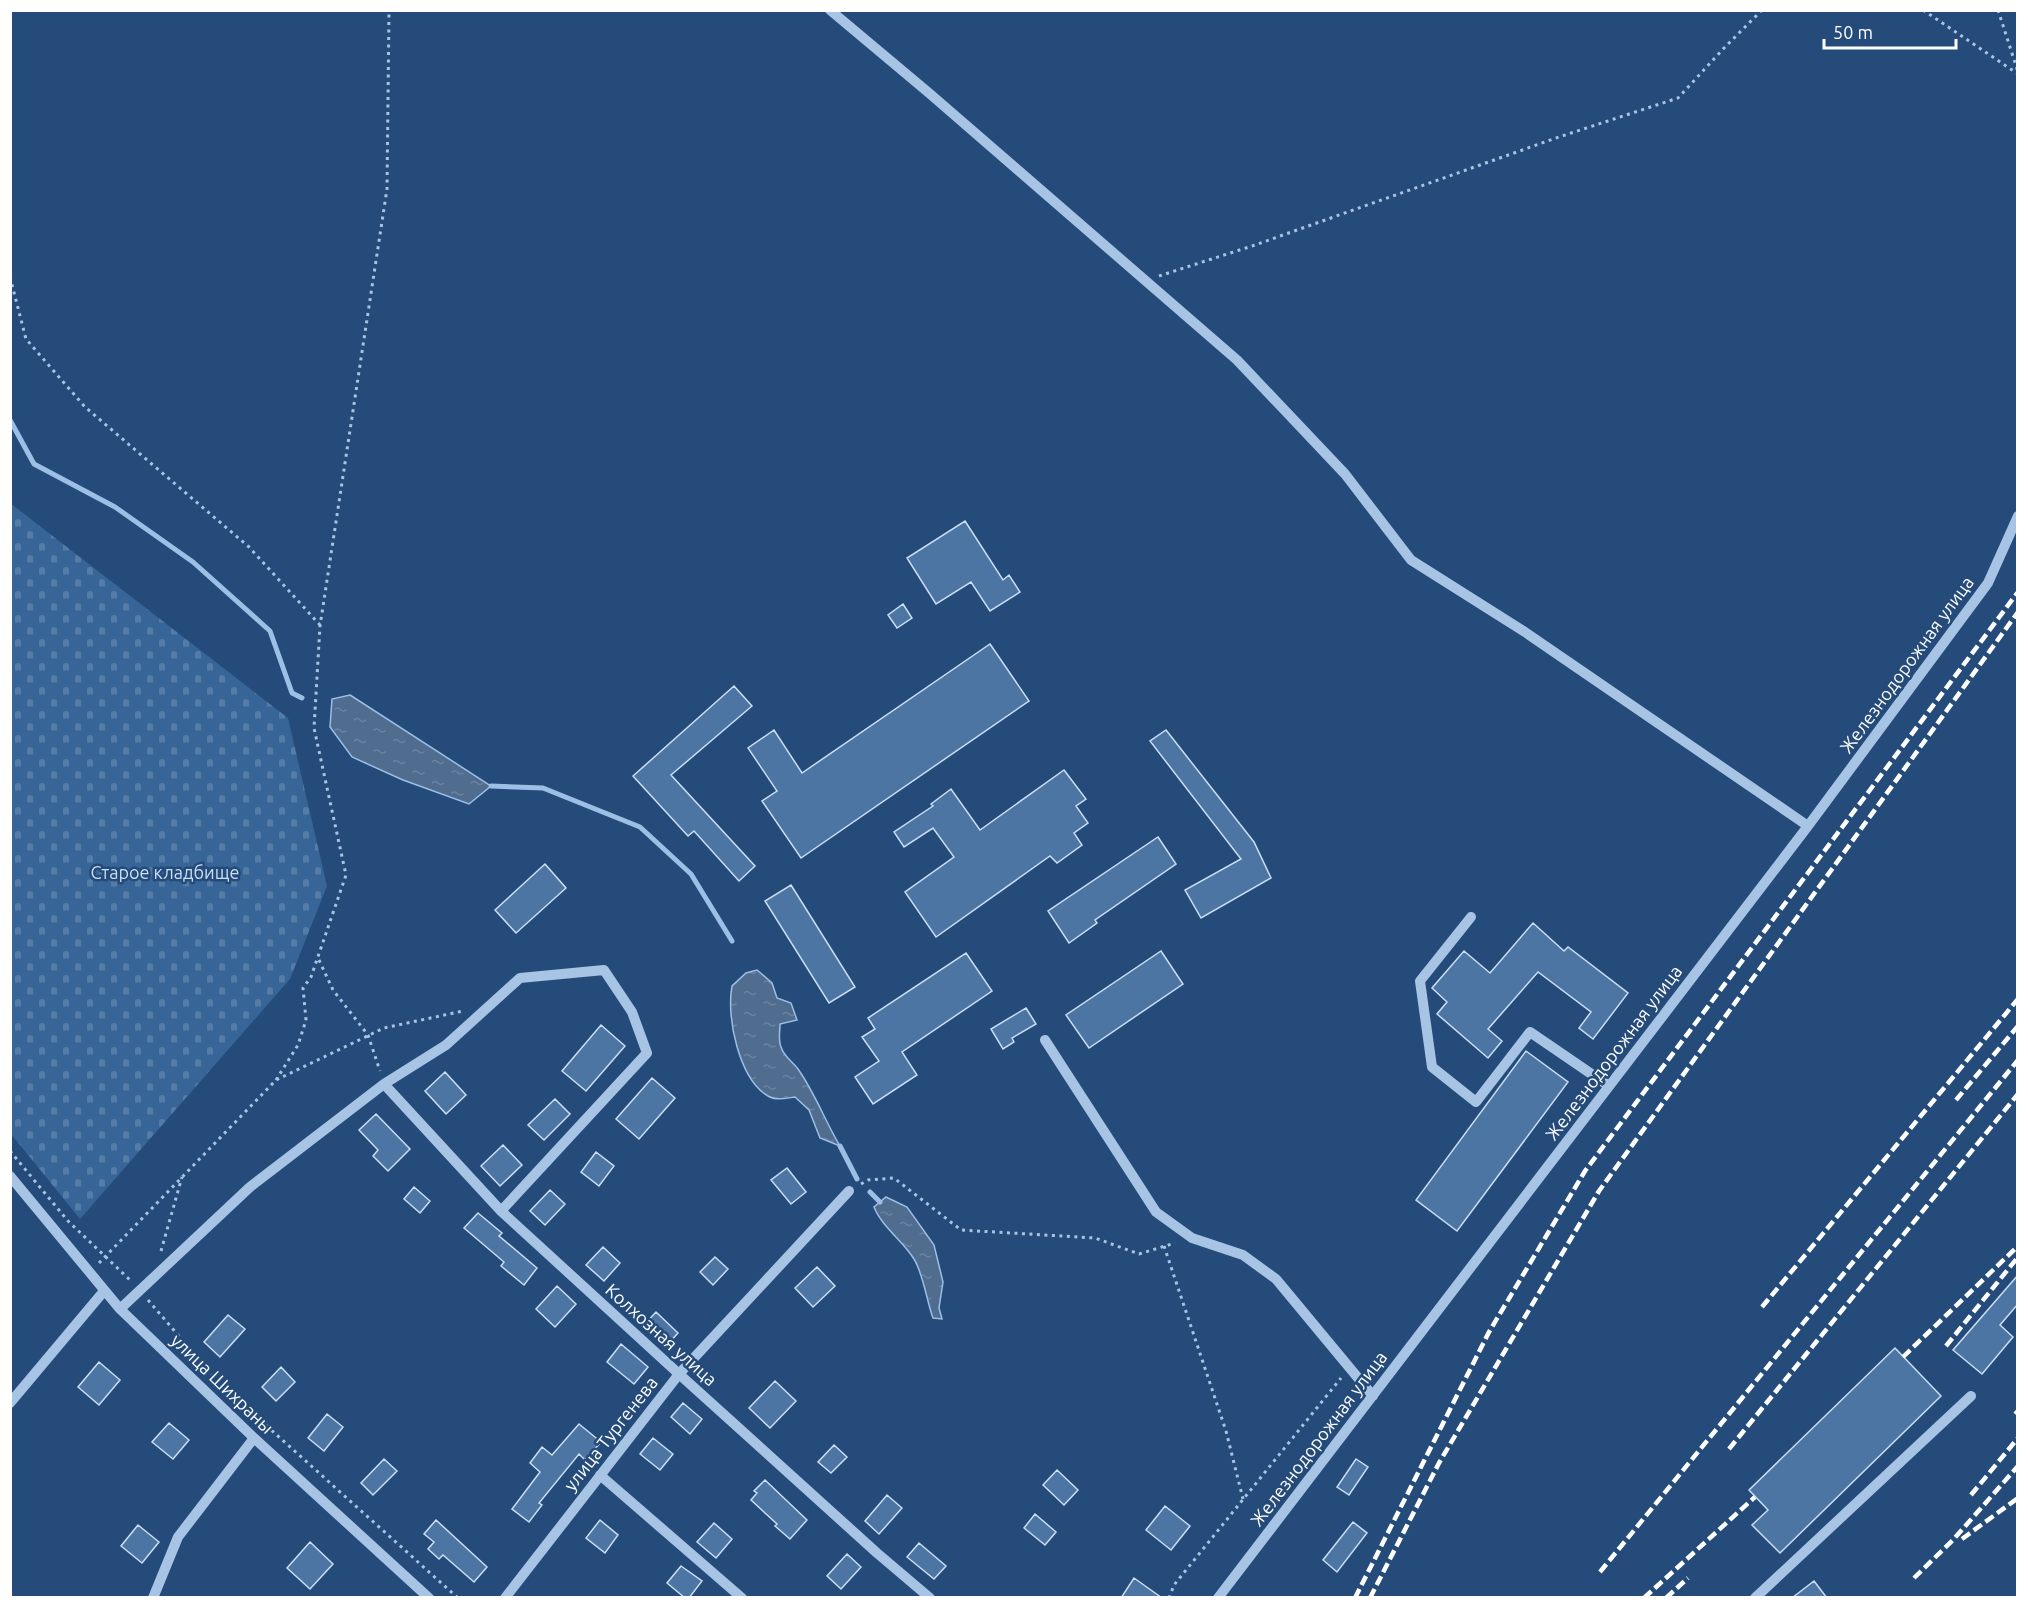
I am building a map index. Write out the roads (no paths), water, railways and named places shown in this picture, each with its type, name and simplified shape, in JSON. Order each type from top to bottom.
[{"type":"street","points":[[830,10],[1237,360],[1345,474],[1411,560],[1525,633],[1808,826]]},
{"type":"street","name":"Железнодорожная улица","points":[[1218,1598],[1808,826],[1988,583],[2018,516]]},
{"type":"street","points":[[1471,916],[1420,981],[1432,1066],[1476,1101],[1530,1032],[1609,1086]]},
{"type":"street","points":[[120,1309],[250,1187],[384,1084],[446,1045],[520,978],[604,970],[632,1012],[647,1053],[501,1211]]},
{"type":"street","points":[[1045,1040],[1156,1212],[1192,1238],[1243,1255],[1276,1279],[1373,1396]]},
{"type":"street","name":"Колхозная улица","points":[[384,1084],[501,1211],[679,1374],[930,1598]]},
{"type":"street","name":"улица Шихраны","points":[[10,1176],[120,1309],[254,1438],[429,1598]]},
{"type":"street","name":"улица Тургенева","points":[[504,1598],[679,1374],[849,1191]]},
{"type":"street","points":[[10,1403],[104,1291]]},
{"type":"street","points":[[1755,1598],[1971,1395]]},
{"type":"street","points":[[153,1598],[178,1537],[254,1438]]},
{"type":"street","points":[[600,1475],[742,1598]]},
{"type":"water","points":[[350,695],[491,786],[469,804],[403,780],[352,757],[330,727],[332,699]]},
{"type":"water","points":[[757,970],[772,983],[777,998],[791,1003],[797,1020],[780,1024],[781,1047],[804,1078],[840,1146],[820,1138],[809,1110],[795,1097],[774,1098],[758,1088],[742,1062],[733,1030],[732,986],[746,973]]},
{"type":"water","points":[[886,1197],[907,1207],[934,1245],[943,1282],[939,1308],[942,1319],[933,1318],[914,1259],[882,1221],[874,1207]]},
{"type":"waterway","points":[[10,420],[34,464],[115,507],[193,562],[270,631],[292,693],[302,698]]},
{"type":"waterway","points":[[491,786],[543,788],[640,827],[691,874],[732,941]]},
{"type":"waterway","points":[[840,1146],[857,1179]]},
{"type":"waterway","points":[[870,1192],[880,1202]]},
{"type":"railway","points":[[1355,1598],[1489,1332],[1585,1171],[2018,592]]},
{"type":"railway","points":[[1370,1598],[1439,1463],[1599,1191],[2018,612]]},
{"type":"railway","points":[[1762,1307],[2018,999]]},
{"type":"railway","points":[[1956,1100],[2018,1026]]},
{"type":"railway","points":[[1600,1572],[2018,1060]]},
{"type":"railway","points":[[1729,1449],[2018,1094]]},
{"type":"railway","points":[[1903,1357],[2018,1246]]},
{"type":"railway","points":[[1946,1346],[2018,1257]]},
{"type":"railway","points":[[2015,1414],[2018,1411]]},
{"type":"railway","points":[[1971,1495],[2018,1438]]},
{"type":"railway","points":[[1914,1578],[1953,1540],[2018,1466]]},
{"type":"railway","points":[[1644,1598],[1755,1497]]},
{"type":"railway","points":[[1962,1539],[2018,1498]]},
{"type":"railway","points":[[1666,1598],[1688,1578]]},
{"type":"park label","name":"Старое кладбище","points":[[165,873]]}]
